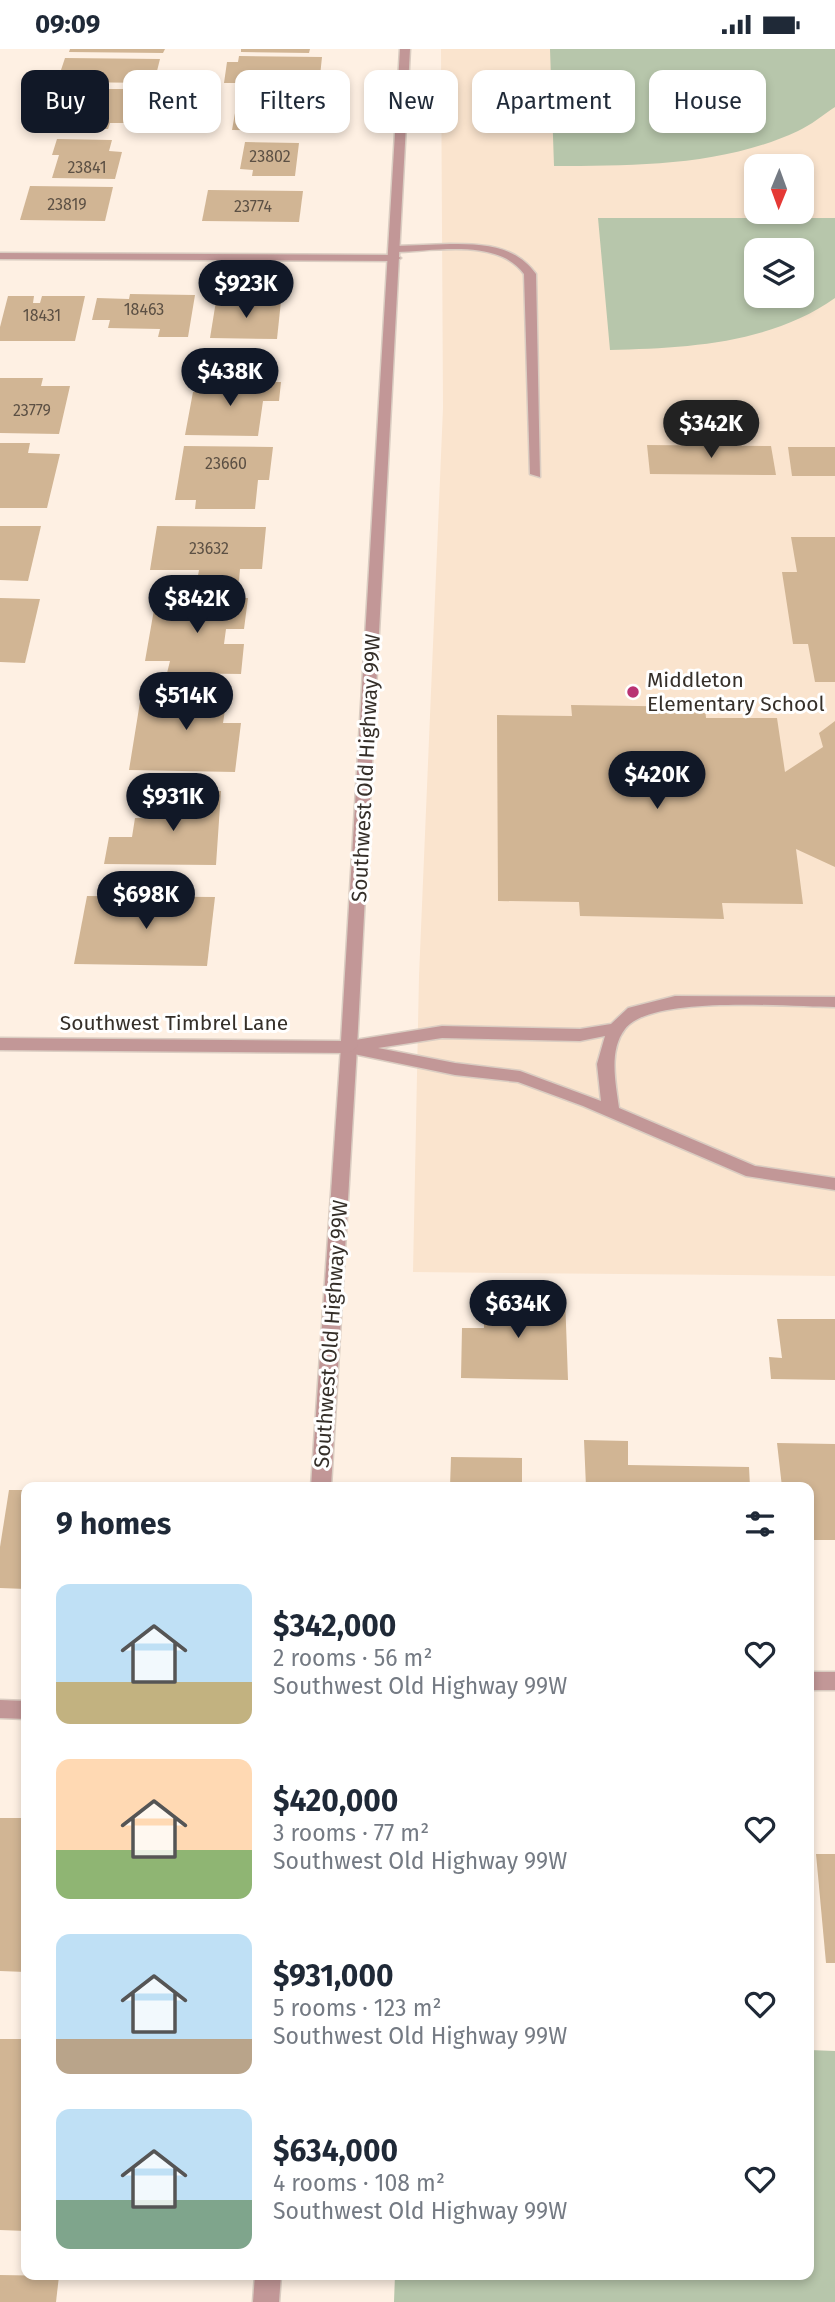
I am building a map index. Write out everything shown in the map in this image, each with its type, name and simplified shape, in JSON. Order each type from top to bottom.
[{"type":"street","name":"Southwest Old Highway 99W","points":[[321,1482],[349,1047],[405,49]]},
{"type":"street","points":[[0,257],[395,253],[475,248],[509,252],[525,262],[530,274],[536,474]]},
{"type":"street","points":[[349,1047],[442,1033],[580,1035],[616,1027],[634,1012],[675,1001],[835,1002]]},
{"type":"street","points":[[611,1111],[605,1064],[616,1027]]},
{"type":"street","name":"Southwest Timbrel Lane","points":[[0,1044],[349,1047]]},
{"type":"street","points":[[349,1047],[455,1069],[520,1077],[611,1111],[752,1172],[835,1184]]},
{"type":"street","points":[[814,1681],[835,1681]]},
{"type":"street","points":[[0,1709],[21,1710]]},
{"type":"street","points":[[266,2302],[268,2280]]},
{"type":"shaded area","name":"Middleton Elementary School","points":[[441,49],[835,49],[835,1276],[413,1272],[419,976],[443,408],[441,133],[458,133],[458,70],[441,70]]},
{"type":"green space","points":[[550,49],[835,49],[835,107],[798,131],[740,151],[678,162],[554,166],[553,133],[635,133],[635,70],[551,70]]},
{"type":"green space","points":[[598,218],[744,218],[744,224],[814,224],[814,218],[835,218],[835,298],[810,313],[756,334],[727,341],[610,350]]},
{"type":"green space","points":[[814,2050],[835,2051],[835,2302],[394,2302],[395,2280],[814,2280]]},
{"type":"building","points":[[70,49],[165,49],[163,53],[69,52]]},
{"type":"building","points":[[241,49],[310,49],[309,53],[241,52]]},
{"type":"building","points":[[239,56],[322,57],[321,70],[235,70],[235,83],[224,83],[227,62],[238,62]]},
{"type":"building","points":[[65,58],[160,59],[157,70],[123,70],[123,83],[109,82],[109,70],[61,70]]},
{"type":"building","points":[[109,89],[123,89],[123,123],[110,123],[109,126]]},
{"type":"building","points":[[57,139],[112,140],[109,151],[122,152],[115,179],[52,178],[59,155],[52,155]]},
{"type":"building","points":[[245,142],[299,143],[295,176],[252,176],[253,170],[240,169]]},
{"type":"building","points":[[30,186],[113,187],[105,221],[20,220]]},
{"type":"building","points":[[208,190],[303,191],[299,222],[202,221]]},
{"type":"building","points":[[130,294],[195,295],[188,337],[158,337],[160,329],[108,328],[110,320],[92,320],[97,298],[129,299]]},
{"type":"building","points":[[8,296],[34,296],[33,303],[40,303],[42,296],[85,296],[75,341],[0,341],[0,327]]},
{"type":"building","points":[[216,301],[281,301],[277,339],[210,338]]},
{"type":"building","points":[[0,378],[43,378],[41,386],[70,386],[59,434],[0,433]]},
{"type":"building","points":[[208,382],[281,382],[279,401],[263,401],[258,436],[185,435],[193,392],[206,392]]},
{"type":"building","points":[[0,443],[30,443],[28,453],[60,454],[47,508],[0,508]]},
{"type":"building","points":[[647,445],[771,446],[776,475],[650,474]]},
{"type":"building","points":[[184,446],[273,447],[269,480],[258,480],[255,509],[195,509],[196,500],[175,500]]},
{"type":"building","points":[[788,447],[835,447],[835,476],[792,476]]},
{"type":"building","points":[[0,526],[41,526],[28,581],[0,580]]},
{"type":"building","points":[[157,526],[266,527],[262,569],[240,569],[239,581],[197,581],[199,570],[150,570]]},
{"type":"building","points":[[791,537],[835,537],[835,682],[815,682],[808,644],[793,644],[782,572],[797,572]]},
{"type":"building","points":[[0,598],[40,599],[25,663],[0,662]]},
{"type":"building","points":[[156,598],[248,598],[244,629],[226,629],[224,644],[244,644],[241,674],[167,673],[170,661],[145,661]]},
{"type":"building","points":[[171,683],[229,684],[223,723],[241,723],[235,772],[129,770],[140,702],[168,702]]},
{"type":"building","points":[[571,705],[705,707],[706,718],[777,718],[785,772],[823,747],[819,733],[835,721],[835,867],[796,849],[803,904],[722,903],[724,919],[580,916],[579,902],[498,901],[497,715],[572,716]]},
{"type":"building","points":[[166,790],[221,791],[216,865],[104,864],[109,837],[132,837],[135,818],[162,818]]},
{"type":"building","points":[[87,896],[215,897],[207,966],[74,964]]},
{"type":"building","points":[[484,1295],[565,1296],[568,1380],[461,1378],[462,1328],[484,1328]]},
{"type":"building","points":[[777,1319],[835,1319],[835,1380],[771,1379],[769,1357],[782,1358]]},
{"type":"building","points":[[584,1440],[628,1441],[628,1465],[749,1467],[750,1482],[586,1482]]},
{"type":"building","points":[[777,1443],[835,1444],[835,1540],[814,1540],[814,1482],[781,1482]]},
{"type":"building","points":[[451,1457],[522,1458],[522,1482],[450,1482]]},
{"type":"building","points":[[9,1490],[21,1490],[21,1589],[0,1588],[0,1547]]},
{"type":"building","points":[[0,1818],[21,1818],[21,1972],[0,1971]]},
{"type":"building","points":[[816,1854],[835,1854],[835,1963],[826,1963]]},
{"type":"building","points":[[0,2039],[21,2039],[21,2231],[0,2230]]},
{"type":"building","points":[[0,2275],[21,2275],[21,2280],[59,2280],[56,2302],[0,2302]]},
{"type":"place","name":"Middleton Elementary School","points":[[633,692]]}]
